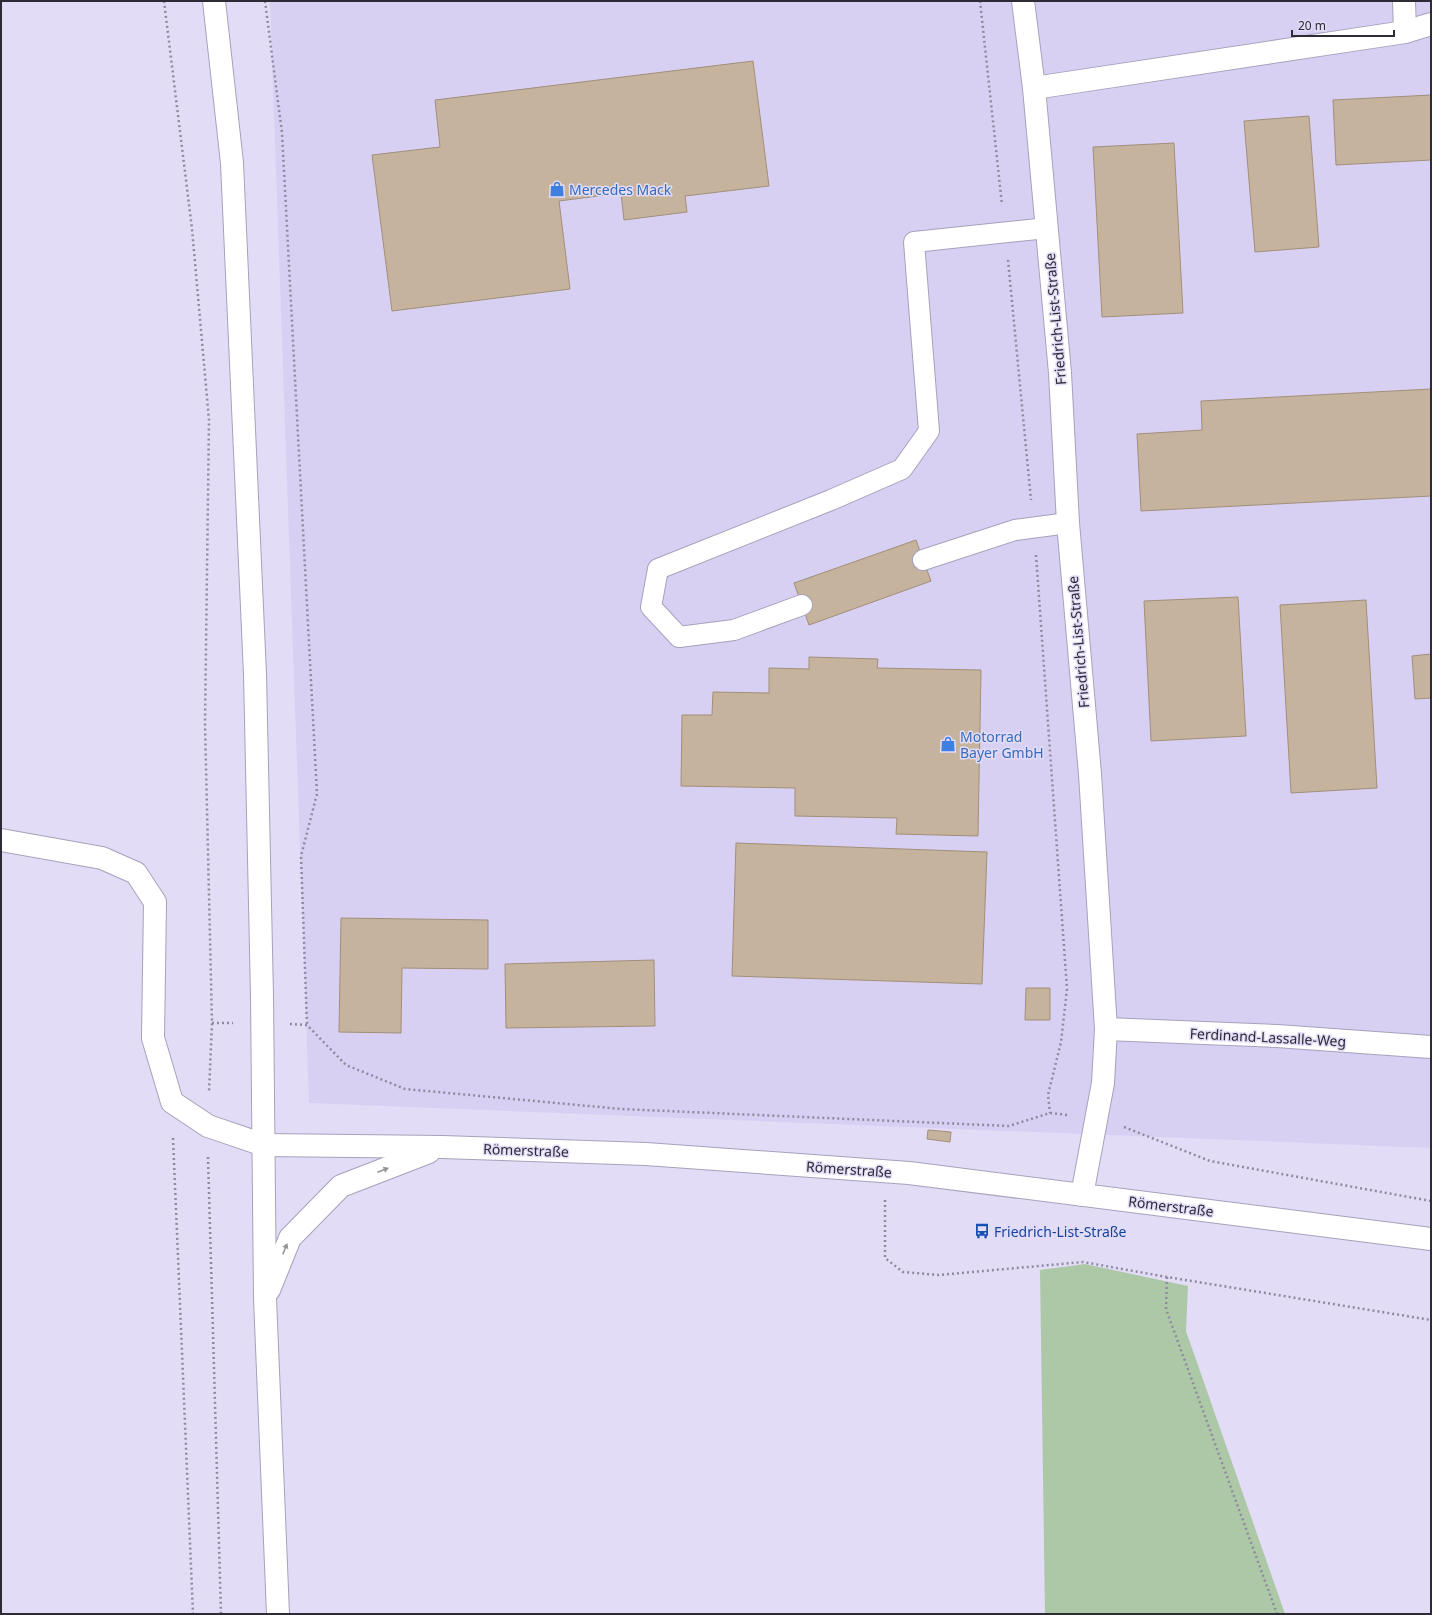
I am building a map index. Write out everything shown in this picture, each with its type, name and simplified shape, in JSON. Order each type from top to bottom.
[{"type":"main road","points":[[214,1],[232,171],[256,674],[264,1145],[265,1298],[278,1614]]},
{"type":"main road","name":"Friedrich-List-Straße","points":[[1023,1],[1034,88],[1060,381],[1068,523],[1091,787],[1106,1029],[1103,1083],[1082,1195]]},
{"type":"main road","points":[[1404,1],[1405,32]]},
{"type":"main road","points":[[1034,88],[1405,32],[1431,24]]},
{"type":"main road","points":[[1,840],[102,858],[136,873],[155,902],[153,1038],[172,1102]]},
{"type":"main road","name":"Ferdinand-Lassalle-Weg","points":[[1106,1029],[1278,1036],[1431,1047]]},
{"type":"main road","name":"Römerstraße","points":[[172,1102],[208,1126],[264,1145],[646,1154],[886,1172],[975,1181],[1431,1239]]},
{"type":"main road","points":[[265,1298],[290,1238],[341,1186],[442,1148]]},
{"type":"lane","points":[[802,605],[734,630],[679,638],[651,607],[658,569],[831,500],[902,469],[929,431],[914,242],[1047,228]]},
{"type":"lane","points":[[923,560],[1015,530],[1068,523]]},
{"type":"path","points":[[164,1],[192,229],[209,420],[205,724],[212,1023],[208,1126],[221,1614]]},
{"type":"path","points":[[265,1],[282,133],[317,794],[301,856],[307,1025]]},
{"type":"path","points":[[212,1023],[262,1022],[307,1025],[346,1065],[405,1088],[621,1109],[1001,1126],[1009,1126],[1050,1113],[1097,1118],[1140,1133],[1210,1161],[1431,1201]]},
{"type":"path","points":[[172,1102],[193,1614]]},
{"type":"path","points":[[886,1172],[885,1258],[903,1272],[939,1275],[1084,1262],[1431,1320]]},
{"type":"path","points":[[1167,1277],[1166,1309],[1277,1614]]},
{"type":"shaded area","points":[[270,1],[1431,1],[1431,1148],[309,1103]]},
{"type":"green space","points":[[1085,1264],[1188,1286],[1186,1331],[1285,1614],[1045,1614],[1040,1270]]},
{"type":"building","name":"Mercedes Mack","points":[[753,61],[769,186],[685,196],[687,212],[624,220],[621,193],[559,201],[570,289],[392,311],[372,155],[440,147],[435,100]]},
{"type":"building","points":[[1431,95],[1431,160],[1336,165],[1333,100]]},
{"type":"building","points":[[1309,116],[1319,247],[1255,252],[1244,121]]},
{"type":"building","points":[[1174,143],[1183,313],[1102,317],[1093,147]]},
{"type":"building","points":[[1431,389],[1431,496],[1141,511],[1137,434],[1202,430],[1201,401]]},
{"type":"building","points":[[916,540],[931,581],[809,625],[794,583]]},
{"type":"building","points":[[1238,597],[1246,736],[1151,741],[1144,601]]},
{"type":"building","points":[[1366,600],[1377,788],[1291,793],[1280,605]]},
{"type":"building","points":[[1431,654],[1431,698],[1415,699],[1412,656]]},
{"type":"building","points":[[809,657],[878,659],[877,668],[981,670],[978,836],[896,834],[897,818],[795,816],[795,788],[681,786],[682,715],[712,715],[713,692],[769,693],[769,668],[809,669]]},
{"type":"building","points":[[736,843],[987,852],[982,984],[732,976]]},
{"type":"building","points":[[341,918],[488,920],[488,969],[402,968],[401,1033],[339,1032]]},
{"type":"building","points":[[654,960],[655,1026],[506,1028],[505,964]]},
{"type":"building","points":[[1026,988],[1050,988],[1050,1020],[1025,1020]]},
{"type":"building","points":[[928,1130],[951,1132],[950,1142],[927,1139]]},
{"type":"place","name":"Mercedes Mack","points":[[557,189]]},
{"type":"place","name":"Motorrad Bayer GmbH","points":[[948,744]]},
{"type":"place","name":"Friedrich-List-Straße","points":[[982,1231]]}]
